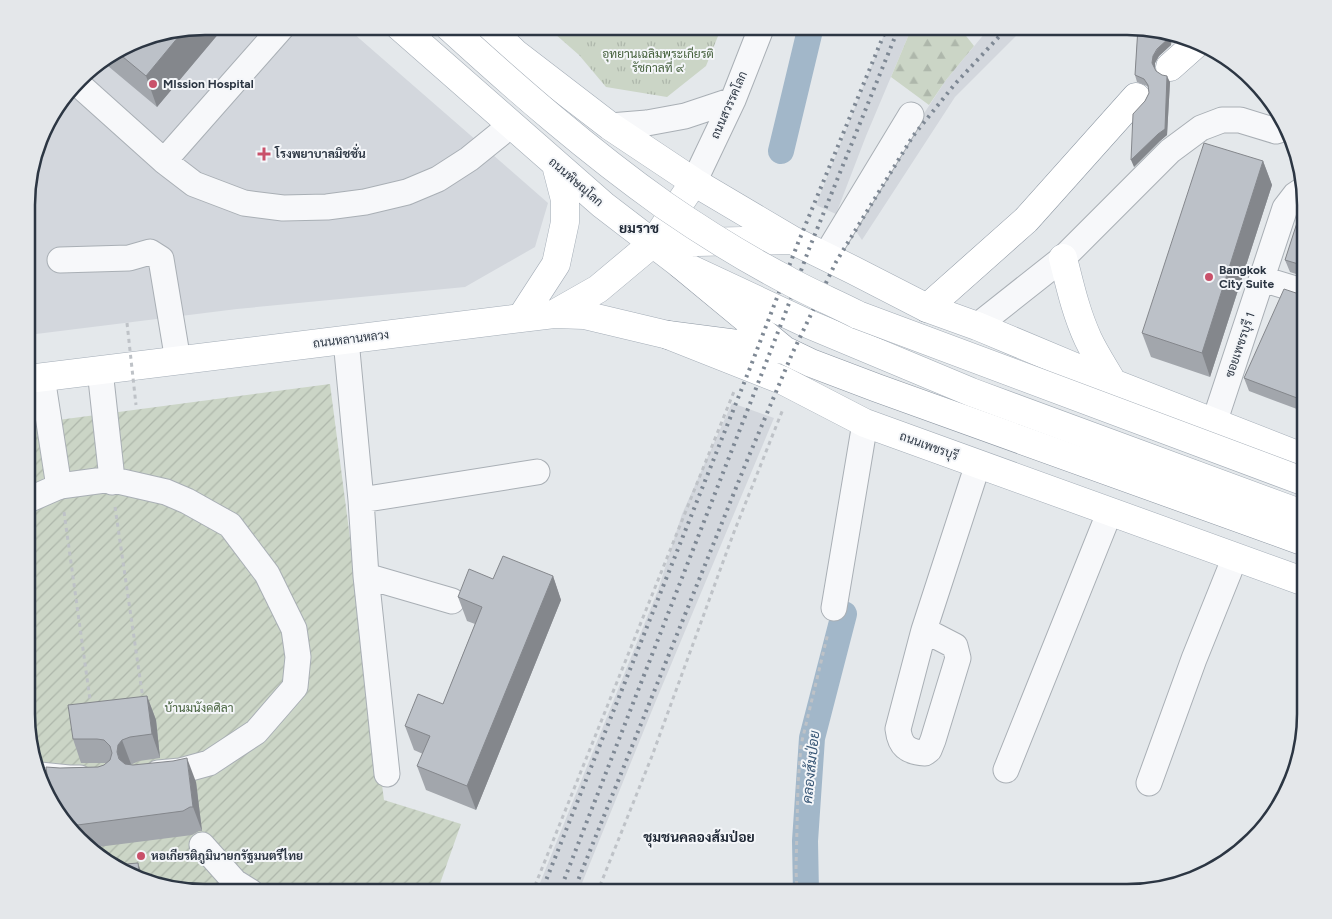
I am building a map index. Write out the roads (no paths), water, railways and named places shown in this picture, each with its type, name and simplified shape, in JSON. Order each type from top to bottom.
[{"type":"main road","name":"ถนนพิษณุโลก","points":[[409,35],[603,205],[680,264],[773,308],[905,365]]},
{"type":"main road","points":[[458,35],[512,84],[605,161],[672,210],[730,248],[787,281],[858,315],[1297,479]]},
{"type":"main road","points":[[496,35],[516,53],[610,126],[694,182],[825,257],[927,308],[977,326],[1113,383],[1297,455]]},
{"type":"main road","points":[[1170,67],[1191,48]]},
{"type":"main road","points":[[1136,97],[1026,220],[927,308],[905,365],[999,403],[1297,512]]},
{"type":"main road","points":[[521,318],[556,264],[565,222],[565,200],[556,165]]},
{"type":"main road","name":"ถนนหลานหลวง","points":[[35,378],[554,314],[598,289],[653,244],[694,182]]},
{"type":"main road","points":[[653,244],[795,241]]},
{"type":"main road","points":[[1062,258],[1080,321],[1088,340],[1113,383]]},
{"type":"main road","points":[[680,264],[784,350],[811,363],[886,392],[1297,539]]},
{"type":"main road","name":"ถนนเพชรบุรี","points":[[554,314],[584,315],[668,335],[792,385],[865,423],[1297,579]]},
{"type":"main road","points":[[668,335],[784,350]]},
{"type":"street","points":[[164,161],[275,35]]},
{"type":"street","name":"ถนนสวรรคโลก","points":[[694,182],[733,100],[758,35]]},
{"type":"street","points":[[83,87],[164,161],[194,184],[244,203],[283,208],[328,207],[365,202],[407,192],[438,179],[469,159],[511,125]]},
{"type":"street","points":[[610,126],[647,123],[685,116],[733,100]]},
{"type":"street","points":[[825,257],[911,115]]},
{"type":"street","points":[[977,326],[1062,258],[1170,151],[1201,128],[1222,120],[1240,120],[1276,131],[1279,130]]},
{"type":"street","name":"ซอยเพชรบุรี 1","points":[[1214,423],[1285,208],[1297,194]]},
{"type":"street","points":[[60,260],[129,258],[150,252],[161,259],[178,361]]},
{"type":"street","points":[[1262,279],[1297,290]]},
{"type":"street","points":[[346,340],[366,576],[387,774]]},
{"type":"street","points":[[100,370],[112,481]]},
{"type":"street","points":[[35,378],[60,486]]},
{"type":"street","points":[[834,608],[865,423]]},
{"type":"street","points":[[924,630],[978,464]]},
{"type":"street","points":[[361,500],[537,472]]},
{"type":"street","points":[[35,497],[60,486],[118,481],[166,492],[187,501],[230,525],[267,574],[294,629],[298,657],[295,687],[256,732],[208,763],[180,770],[140,775]]},
{"type":"street","points":[[1006,770],[1110,511]]},
{"type":"street","points":[[1149,783],[1194,659],[1235,557]]},
{"type":"street","points":[[366,576],[452,601]]},
{"type":"street","points":[[47,776],[69,778],[106,777]]},
{"type":"street","points":[[202,845],[238,884]]},
{"type":"waterway","points":[[781,151],[809,35]]},
{"type":"waterway","name":"คลองส้มป่อย","points":[[806,884],[805,841],[812,738],[844,614]]},
{"type":"railway","points":[[545,884],[798,243],[884,35]]},
{"type":"railway","points":[[563,884],[809,249],[896,35]]},
{"type":"railway","points":[[577,884],[746,463],[792,354],[836,262],[913,136],[955,84],[1001,35]]},
{"type":"place","name":"MIssion Hospital","points":[[153,84]]},
{"type":"place","name":"โรงพยาบาลมิชชั่น","points":[[264,154]]},
{"type":"place","name":"Bangkok City Suite","points":[[1209,277]]},
{"type":"place","name":"หอเกียรติภูมินายกรัฐมนตรีไทย","points":[[141,856]]},
{"type":"district","name":"ยมราช","points":[[639,228]]},
{"type":"district","name":"ชุมชนคลองส้มป่อย","points":[[699,837]]},
{"type":"park label","name":"อุทยานเฉลิมพระเกียรติ รัชกาลที่ ๙","points":[[658,61]]},
{"type":"park label","name":"บ้านมนังคศิลา","points":[[199,708]]}]
